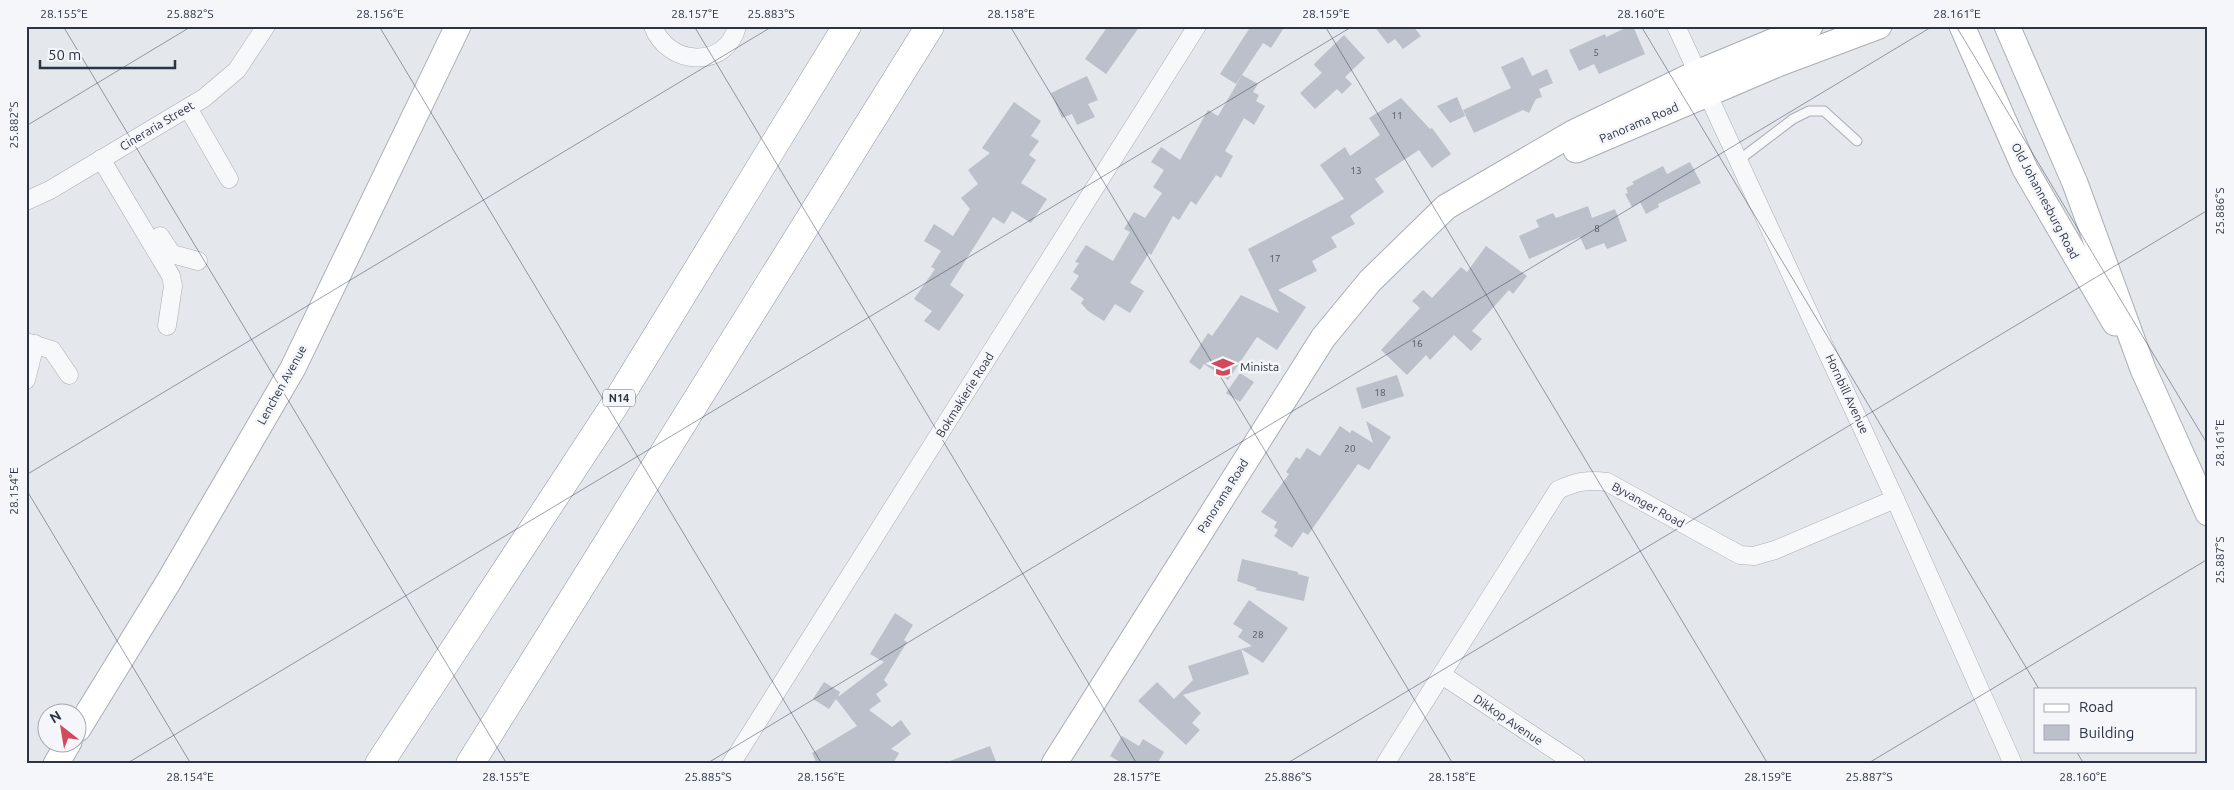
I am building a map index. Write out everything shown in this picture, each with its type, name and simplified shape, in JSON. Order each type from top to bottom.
[{"type":"highway","name":"N14","points":[[380,764],[614,406],[847,26]]},
{"type":"highway","points":[[470,764],[930,26]]},
{"type":"main road","name":"Lenchen Avenue","points":[[88,713],[169,582],[294,368],[458,26]]},
{"type":"main road","name":"Panorama Road","points":[[1702,84],[1810,26]]},
{"type":"main road","name":"Panorama Road","points":[[1054,764],[1323,338],[1370,281],[1446,207],[1486,181],[1573,133],[1702,84],[1879,26]]},
{"type":"main road","name":"Old Johannesburg Road","points":[[1962,26],[2025,169],[2075,258],[2143,368]]},
{"type":"main road","name":"Old Johannesburg Road","points":[[2007,26],[2075,183],[2143,368],[2208,513]]},
{"type":"main road","points":[[56,764],[63,752]]},
{"type":"street","name":"Cineraria Street","points":[[26,201],[50,190],[204,98],[237,70],[266,26]]},
{"type":"street","points":[[653,26],[662,43],[676,54],[693,58],[711,55],[726,46],[738,26]]},
{"type":"street","name":"Bokmakierie Road","points":[[731,764],[1197,26]]},
{"type":"street","name":"Hornbill Avenue","points":[[1676,26],[1895,499],[2013,764]]},
{"type":"street","points":[[188,108],[229,180]]},
{"type":"street","points":[[105,157],[172,254],[198,261]]},
{"type":"street","points":[[105,157],[171,276],[173,286],[167,326]]},
{"type":"street","points":[[26,380],[31,343],[52,350],[68,375]]},
{"type":"street","name":"Byvanger Road","points":[[1385,764],[1558,490],[1576,482],[1595,480],[1607,482],[1740,555],[1754,556],[1775,550],[1895,499]]},
{"type":"street","name":"Dikkop Avenue","points":[[1442,675],[1576,764]]},
{"type":"lane","points":[[1739,160],[1793,118],[1809,111],[1824,111],[1857,141]]},
{"type":"building","points":[[1108,26],[1140,26],[1106,74],[1085,59]]},
{"type":"building","points":[[1251,26],[1285,26],[1271,48],[1263,43],[1236,84],[1220,74]]},
{"type":"building","points":[[1374,26],[1413,26],[1421,36],[1403,49],[1395,39],[1388,44]]},
{"type":"building","points":[[1633,26],[1645,54],[1599,74],[1594,64],[1579,71],[1569,50],[1605,34],[1606,37]]},
{"type":"building","points":[[1344,35],[1365,58],[1345,77],[1352,84],[1342,94],[1337,89],[1315,109],[1300,93],[1322,73],[1314,65],[1315,63]]},
{"type":"building","points":[[1523,57],[1532,76],[1547,69],[1553,83],[1539,89],[1542,97],[1536,99],[1529,113],[1523,110],[1474,133],[1463,110],[1511,88],[1501,67]]},
{"type":"building","points":[[1242,75],[1258,84],[1253,92],[1259,95],[1256,101],[1265,106],[1254,125],[1244,118],[1225,151],[1233,156],[1221,178],[1216,175],[1196,205],[1191,201],[1179,220],[1173,216],[1151,255],[1149,253],[1130,283],[1144,291],[1130,313],[1115,304],[1104,321],[1088,311],[1081,303],[1084,299],[1070,289],[1079,276],[1073,272],[1079,263],[1075,262],[1086,245],[1113,261],[1130,232],[1124,229],[1134,212],[1145,218],[1162,193],[1153,187],[1164,170],[1151,162],[1161,147],[1180,160],[1208,110],[1218,116]]},
{"type":"building","points":[[1087,76],[1098,100],[1088,104],[1095,117],[1077,125],[1072,114],[1062,118],[1051,93]]},
{"type":"building","points":[[1457,97],[1465,116],[1450,123],[1437,106]]},
{"type":"building","points":[[1401,98],[1430,129],[1432,128],[1451,154],[1432,168],[1419,150],[1375,179],[1384,192],[1350,216],[1355,224],[1331,237],[1337,247],[1312,261],[1317,271],[1278,290],[1306,307],[1277,350],[1257,337],[1228,380],[1204,364],[1200,370],[1189,362],[1208,333],[1212,336],[1241,295],[1279,313],[1248,249],[1344,199],[1320,165],[1345,147],[1350,156],[1380,135],[1369,118]]},
{"type":"building","points":[[1014,102],[1041,121],[1031,136],[1039,141],[1029,155],[1036,160],[1021,183],[1047,199],[1031,223],[1012,211],[1004,224],[993,217],[950,285],[964,295],[939,331],[924,321],[932,311],[914,299],[935,269],[931,267],[941,251],[924,241],[934,224],[953,236],[970,209],[961,198],[978,184],[968,170],[990,153],[982,148]]},
{"type":"building","points":[[1690,162],[1701,183],[1658,204],[1659,207],[1646,214],[1640,202],[1632,207],[1625,194],[1628,193],[1626,188],[1634,184],[1632,182],[1663,166],[1667,174]]},
{"type":"building","points":[[1588,206],[1592,218],[1615,209],[1627,241],[1607,249],[1604,243],[1586,250],[1580,237],[1529,259],[1519,236],[1539,227],[1536,220],[1553,213],[1556,218]]},
{"type":"building","points":[[1486,246],[1527,276],[1513,294],[1509,290],[1472,331],[1482,339],[1471,351],[1454,335],[1430,360],[1426,355],[1407,375],[1381,350],[1420,308],[1412,301],[1423,290],[1432,298],[1461,267],[1467,272]]},
{"type":"building","points":[[1240,373],[1254,382],[1240,402],[1226,393]]},
{"type":"building","points":[[1397,375],[1404,396],[1362,409],[1356,388]]},
{"type":"building","points":[[1366,421],[1391,437],[1369,470],[1358,464],[1308,535],[1303,532],[1292,548],[1274,536],[1278,530],[1274,527],[1277,522],[1261,512],[1289,474],[1286,472],[1296,457],[1300,459],[1307,448],[1320,456],[1340,426],[1350,433],[1352,430],[1373,443]]},
{"type":"building","points":[[1242,559],[1298,572],[1298,574],[1309,577],[1304,601],[1255,590],[1257,588],[1237,581]]},
{"type":"building","points":[[1249,600],[1288,628],[1263,663],[1241,649],[1252,646],[1238,637],[1243,630],[1233,624]]},
{"type":"building","points":[[895,613],[913,625],[904,640],[907,642],[884,680],[888,685],[876,694],[881,701],[869,710],[892,727],[901,720],[911,734],[891,749],[899,753],[893,764],[817,764],[812,753],[857,726],[836,699],[829,709],[813,699],[824,682],[840,692],[838,697],[884,662],[870,654]]},
{"type":"building","points":[[1241,649],[1249,674],[1183,695],[1201,713],[1192,723],[1200,730],[1186,745],[1138,701],[1157,682],[1174,699],[1193,680],[1188,666]]},
{"type":"building","points":[[1122,736],[1139,746],[1143,739],[1164,752],[1157,764],[1123,764],[1110,756]]},
{"type":"building","points":[[990,746],[997,764],[947,764],[947,762]]},
{"type":"place","name":"Minista","points":[[1223,367]]}]
